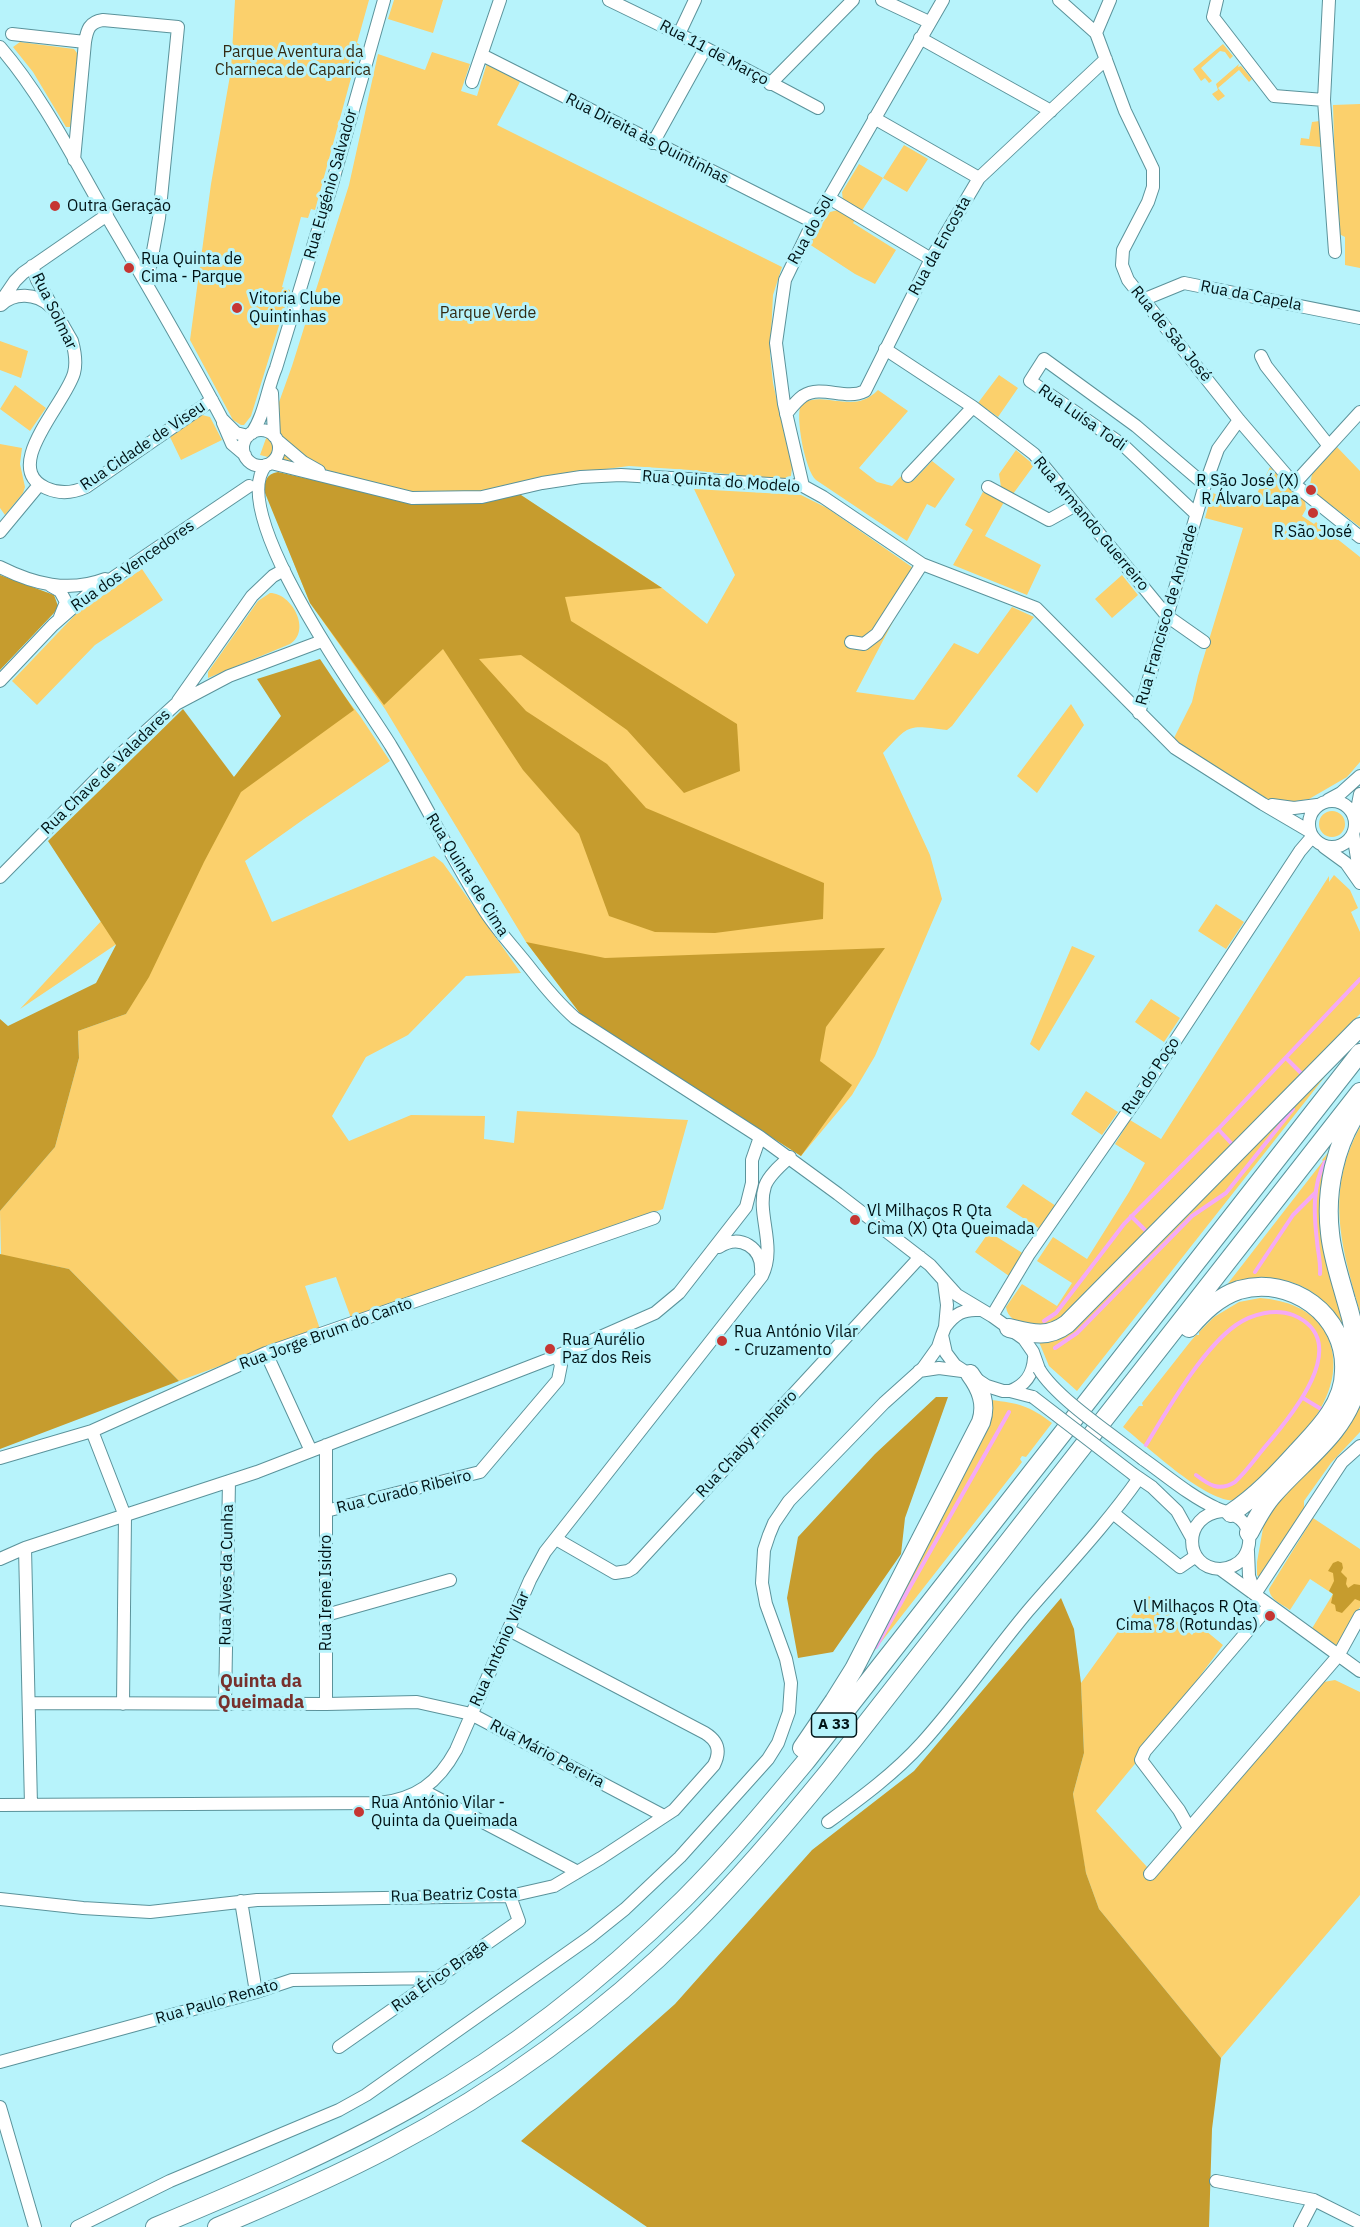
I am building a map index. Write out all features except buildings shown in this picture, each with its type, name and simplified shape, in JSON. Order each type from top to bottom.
[{"type":"highway","points":[[1009,1328],[1043,1335],[1066,1324],[1360,1027]]},
{"type":"highway","name":"A 33","points":[[157,2226],[331,2150],[453,2083],[526,2033],[609,1969],[684,1898],[757,1821],[822,1741],[1360,1053]]},
{"type":"highway","name":"A 33","points":[[217,2227],[337,2174],[396,2144],[489,2088],[569,2032],[651,1965],[726,1892],[790,1819],[873,1715],[1360,1092]]},
{"type":"highway","points":[[1249,1541],[1272,1495],[1333,1433],[1347,1412],[1356,1388],[1359,1371],[1357,1345],[1330,1234],[1329,1194],[1338,1153],[1360,1108]]},
{"type":"highway","points":[[873,1715],[1001,1565],[1138,1389],[1203,1313],[1226,1296],[1239,1290],[1265,1286],[1279,1287],[1313,1303],[1334,1326],[1343,1355],[1342,1386],[1334,1406],[1321,1426],[1249,1502],[1227,1512]]},
{"type":"highway","points":[[453,2083],[621,1945],[670,1898],[748,1815],[800,1750],[858,1661],[981,1422],[984,1415],[983,1400],[978,1386],[967,1373]]},
{"type":"street","name":"Rua Eugénio Salvador","points":[[250,435],[259,420],[268,386],[276,368],[332,184],[384,0]]},
{"type":"street","points":[[472,82],[500,0]]},
{"type":"street","points":[[679,34],[695,0]]},
{"type":"street","points":[[770,84],[853,0]]},
{"type":"street","points":[[882,0],[929,22]]},
{"type":"street","name":"Rua do Sol","points":[[804,486],[786,414],[776,343],[785,280],[813,222],[943,0]]},
{"type":"street","name":"Rua de São José","points":[[1059,0],[1096,33],[1125,111],[1153,170],[1153,187],[1148,202],[1123,250],[1122,265],[1128,280],[1239,420],[1294,484],[1360,537]]},
{"type":"street","points":[[1096,33],[1110,0]]},
{"type":"street","points":[[1217,0],[1213,17],[1274,96],[1324,100]]},
{"type":"street","points":[[1329,0],[1324,100],[1335,252]]},
{"type":"street","name":"Rua 11 de Março","points":[[617,2],[818,108]]},
{"type":"street","points":[[75,160],[87,31],[96,21],[178,27],[159,218],[147,284]]},
{"type":"street","points":[[12,34],[86,42]]},
{"type":"street","points":[[920,38],[1051,111]]},
{"type":"street","points":[[0,47],[20,70],[75,160],[212,400],[229,439],[256,465],[268,464],[278,455],[276,438],[266,431],[250,435],[236,434],[222,419]]},
{"type":"street","points":[[653,142],[705,49]]},
{"type":"street","name":"Rua Direita às Quintinhas","points":[[482,56],[813,222]]},
{"type":"street","name":"Rua da Encosta","points":[[786,414],[804,395],[815,392],[858,395],[865,391],[931,260],[979,178],[1106,59]]},
{"type":"street","points":[[874,118],[979,178]]},
{"type":"street","points":[[829,198],[931,260]]},
{"type":"street","points":[[0,305],[15,281],[32,266],[107,215]]},
{"type":"street","name":"Rua Solmar","points":[[32,266],[37,280],[72,341],[76,363],[69,386],[28,457],[30,474],[39,485]]},
{"type":"street","name":"Rua da Capela","points":[[1145,299],[1184,283],[1360,318]]},
{"type":"street","points":[[0,305],[7,299],[29,296],[42,300],[52,308]]},
{"type":"street","name":"Rua Armando Guerreiro","points":[[885,349],[973,407],[1034,454],[1167,616],[1204,642]]},
{"type":"street","points":[[1261,356],[1266,366],[1329,446]]},
{"type":"street","name":"Rua Luísa Todi","points":[[1196,514],[1123,445],[1030,381],[1044,359],[1136,426],[1205,486]]},
{"type":"street","name":"Rua Eugénio Salvador","points":[[276,368],[271,409],[276,438]]},
{"type":"street","name":"Rua Cidade de Viseu","points":[[39,485],[66,493],[86,487],[212,400]]},
{"type":"street","points":[[908,476],[973,407]]},
{"type":"street","points":[[1294,484],[1360,411]]},
{"type":"street","name":"Rua Francisco de Andrade","points":[[1139,713],[1205,486],[1218,449],[1239,420]]},
{"type":"street","points":[[246,457],[244,445],[250,435]]},
{"type":"street","name":"Rua Quinta do Modelo","points":[[276,438],[303,462],[337,480]]},
{"type":"street","name":"Rua Quinta de Cima","points":[[246,457],[249,486],[284,570],[321,641],[390,744],[485,911],[555,999],[575,1018],[790,1157],[920,1257],[965,1301],[988,1314]]},
{"type":"street","name":"Rua Quinta do Modelo","points":[[268,464],[412,498],[482,497],[581,477],[621,476],[804,486],[823,496],[922,564],[1036,608],[1175,748],[1314,838],[1346,863],[1360,883]]},
{"type":"street","name":"Rua Quinta de Cima","points":[[261,511],[258,489],[260,475],[268,464]]},
{"type":"street","points":[[0,532],[39,485]]},
{"type":"street","name":"Rua dos Vencedores","points":[[0,681],[53,625],[86,596],[249,486]]},
{"type":"street","points":[[988,487],[1049,520],[1076,505]]},
{"type":"street","points":[[851,642],[864,644],[877,634],[922,564]]},
{"type":"street","points":[[0,567],[60,591],[66,602],[63,613],[53,625]]},
{"type":"street","points":[[50,586],[88,584],[126,570]]},
{"type":"street","points":[[176,704],[252,596],[273,576],[284,570]]},
{"type":"street","name":"Rua Chave de Valadares","points":[[0,877],[137,739],[176,704],[229,676],[321,641]]},
{"type":"street","points":[[1360,776],[1341,793],[1321,804],[1308,820],[1314,838],[1336,847],[1343,845],[1354,828],[1360,794]]},
{"type":"street","name":"Rua Quinta do Modelo","points":[[1257,800],[1286,807],[1321,804]]},
{"type":"street","points":[[1321,804],[1331,801],[1344,804],[1350,809],[1360,878]]},
{"type":"street","name":"Rua do Poço","points":[[988,1314],[1314,838]]},
{"type":"street","points":[[0,1559],[25,1548],[229,1481],[311,1451],[557,1356],[655,1313],[679,1293],[715,1250],[746,1207],[753,1183],[755,1147],[760,1137]]},
{"type":"street","name":"Rua António Vilar","points":[[0,1805],[379,1803],[392,1801],[422,1790],[431,1784],[449,1761],[538,1564],[759,1282],[768,1259],[765,1185],[790,1157]]},
{"type":"street","name":"Rua Jorge Brum do Canto","points":[[0,1458],[92,1431],[266,1353],[654,1218]]},
{"type":"street","points":[[715,1250],[725,1243],[734,1241],[754,1248],[758,1253],[761,1266],[759,1282]]},
{"type":"street","name":"Rua Chaby Pinheiro","points":[[556,1539],[615,1573],[633,1568],[920,1257]]},
{"type":"street","points":[[944,1282],[947,1305],[944,1331],[946,1353],[955,1365],[995,1389],[1034,1397],[1178,1511],[1192,1538]]},
{"type":"street","points":[[77,2227],[170,2181],[322,2117],[366,2095],[582,1944],[625,1909],[680,1857],[768,1759],[785,1727],[791,1697],[789,1670],[766,1604],[762,1583],[764,1550],[774,1523],[797,1492],[934,1354],[944,1331],[958,1312],[967,1310],[988,1314],[1009,1328],[1024,1339],[1039,1369],[1059,1392],[1143,1459],[1204,1503],[1239,1517],[1249,1541],[1249,1576],[1255,1594]]},
{"type":"street","points":[[1010,1391],[1021,1386],[1029,1377],[1033,1366],[1032,1352]]},
{"type":"street","points":[[266,1353],[311,1451]]},
{"type":"street","name":"Rua Curado Ribeiro","points":[[326,1511],[480,1472],[558,1380],[561,1365],[557,1356]]},
{"type":"street","points":[[919,1371],[939,1368],[967,1373]]},
{"type":"street","points":[[92,1431],[124,1516],[123,1704]]},
{"type":"street","name":"Rua Irene Isidro","points":[[326,1445],[326,1704]]},
{"type":"street","points":[[1255,1594],[1342,1462],[1360,1446]]},
{"type":"street","points":[[828,1822],[889,1774],[922,1743],[1028,1611],[1113,1513],[1136,1476]]},
{"type":"street","name":"Rua Alves da Cunha","points":[[225,1704],[229,1481]]},
{"type":"street","points":[[1227,1512],[1205,1515],[1194,1529],[1192,1547],[1196,1556],[1211,1568],[1234,1566],[1240,1561],[1249,1541]]},
{"type":"street","points":[[1113,1513],[1179,1567],[1196,1556]]},
{"type":"street","points":[[25,1548],[31,1805]]},
{"type":"street","points":[[1220,1569],[1360,1671]]},
{"type":"street","points":[[326,1615],[450,1580]]},
{"type":"street","points":[[1189,1828],[1179,1810],[1142,1760],[1145,1751],[1269,1606]]},
{"type":"street","points":[[1150,1874],[1338,1656],[1360,1616]]},
{"type":"street","name":"Rua Beatriz Costa","points":[[0,1899],[82,1908],[150,1912],[241,1901],[510,1896],[554,1886],[674,1810],[714,1765],[718,1758],[716,1742],[705,1733],[509,1630]]},
{"type":"street","name":"Rua Mário Pereira","points":[[30,1703],[417,1702],[471,1714],[664,1816]]},
{"type":"street","points":[[422,1790],[578,1872]]},
{"type":"street","name":"Rua Érico Braga","points":[[339,2047],[519,1921],[510,1896]]},
{"type":"street","points":[[241,1901],[256,1992]]},
{"type":"street","name":"Rua Paulo Renato","points":[[0,2062],[256,1992],[292,1980],[440,1978]]},
{"type":"street","points":[[0,2107],[35,2227]]},
{"type":"street","points":[[1216,2181],[1314,2200],[1360,2223]]},
{"type":"street","points":[[1300,2227],[1314,2200]]},
{"type":"green space","name":"Parque Aventura da Charneca de Caparica","points":[[235,0],[369,0],[357,43],[360,45],[315,210],[311,209],[308,218],[301,217],[282,287],[290,290],[251,416],[244,425],[233,420],[190,340],[211,184],[231,70]]},
{"type":"green space","points":[[394,0],[443,0],[433,33],[388,19]]},
{"type":"green space","points":[[20,42],[74,49],[80,57],[72,127],[66,127],[33,72],[13,47]]},
{"type":"green space","points":[[1223,44],[1233,56],[1230,59],[1225,52],[1220,51],[1201,68],[1212,81],[1209,83],[1205,78],[1201,81],[1193,69]]},
{"type":"green space","name":"Parque Verde","points":[[432,52],[470,64],[461,91],[477,96],[487,63],[520,82],[497,125],[782,267],[773,295],[770,355],[773,383],[786,441],[793,458],[791,476],[779,480],[629,466],[537,478],[483,492],[410,493],[260,455],[292,366],[349,185],[378,54],[425,70]]},
{"type":"green space","points":[[1239,64],[1238,67],[1241,66],[1252,79],[1249,82],[1239,70],[1218,88],[1225,96],[1218,101],[1212,94],[1218,90],[1216,84]]},
{"type":"green space","points":[[1360,104],[1360,268],[1345,265],[1345,237],[1337,233],[1333,105]]},
{"type":"green space","points":[[1320,121],[1321,147],[1300,145],[1301,138],[1309,139],[1312,122]]},
{"type":"green space","points":[[904,145],[928,159],[907,192],[883,178]]},
{"type":"green space","points":[[859,164],[883,178],[861,212],[843,201],[842,192]]},
{"type":"green space","points":[[838,210],[855,220],[853,223],[896,250],[875,284],[855,274],[809,244],[830,212]]},
{"type":"green space","points":[[0,341],[28,351],[21,378],[0,370]]},
{"type":"green space","points":[[999,375],[1018,388],[998,417],[978,403]]},
{"type":"green space","points":[[15,385],[46,408],[30,431],[0,409]]},
{"type":"green space","points":[[878,390],[908,411],[859,468],[877,482],[892,486],[904,473],[913,481],[932,461],[955,479],[935,508],[927,504],[907,541],[816,480],[808,466],[802,443],[799,420],[801,404],[820,399],[859,401]]},
{"type":"green space","points":[[202,415],[210,417],[222,440],[181,460],[170,437]]},
{"type":"green space","points":[[0,444],[22,448],[20,464],[25,487],[23,493],[5,515],[0,508]]},
{"type":"green space","points":[[1337,447],[1360,471],[1360,527],[1315,493],[1310,485],[1312,474]]},
{"type":"green space","points":[[1016,450],[1034,465],[1013,494],[1001,487],[999,474]]},
{"type":"green space","points":[[1270,467],[1305,501],[1306,509],[1302,516],[1314,524],[1316,522],[1360,557],[1360,762],[1347,777],[1309,799],[1289,802],[1271,801],[1186,750],[1174,738],[1192,702],[1243,528],[1205,518],[1212,493],[1252,504]]},
{"type":"green space","points":[[694,489],[801,495],[827,508],[919,572],[856,692],[914,700],[954,643],[978,654],[1012,607],[1034,617],[952,726],[947,730],[924,727],[910,729],[899,736],[883,753],[930,855],[942,899],[875,1056],[852,1095],[801,1156],[582,1016],[526,942],[385,709],[310,603],[276,518],[599,546],[662,588],[707,624],[735,575]]},
{"type":"green space","points":[[984,490],[1004,502],[985,536],[1041,565],[1027,595],[953,565],[973,530],[965,525]]},
{"type":"green space","points":[[142,569],[163,600],[95,645],[37,705],[12,681],[76,614]]},
{"type":"green space","points":[[1122,575],[1138,595],[1112,618],[1095,599]]},
{"type":"green space","points":[[270,593],[286,599],[292,606],[299,622],[296,638],[290,644],[208,678],[208,672],[258,601]]},
{"type":"green space","points":[[328,675],[360,716],[390,761],[245,861],[272,922],[434,856],[443,863],[521,973],[466,976],[408,1035],[366,1057],[332,1116],[349,1141],[411,1115],[485,1116],[484,1139],[514,1143],[517,1111],[688,1120],[663,1209],[351,1318],[336,1277],[305,1286],[320,1329],[179,1381],[69,1269],[1,1255],[0,1211],[55,1147],[79,1058],[78,1031],[126,1014],[185,898],[20,1009]]},
{"type":"green space","points":[[1071,704],[1084,725],[1037,793],[1017,776]]},
{"type":"green space","points":[[1332,811],[1341,815],[1345,824],[1341,833],[1332,837],[1323,833],[1319,824],[1323,815]]},
{"type":"green space","points":[[1334,875],[1350,890],[1358,908],[1351,912],[1360,932],[1360,1014],[1054,1325],[1025,1324],[1013,1319],[1006,1307],[1022,1284],[1057,1306],[1072,1283],[1037,1261],[1053,1237],[1087,1259],[1145,1163],[1115,1144],[1130,1120],[1161,1139],[1329,876],[1329,882]]},
{"type":"green space","points":[[1216,904],[1244,922],[1226,949],[1198,931]]},
{"type":"green space","points":[[1072,946],[1095,956],[1039,1051],[1030,1044]]},
{"type":"green space","points":[[1151,999],[1180,1018],[1164,1042],[1135,1022]]},
{"type":"green space","points":[[1334,1065],[1077,1391],[1049,1366],[1039,1342]]},
{"type":"green space","points":[[1086,1091],[1118,1112],[1102,1135],[1071,1114]]},
{"type":"green space","points":[[1360,1127],[1360,1312],[1342,1241],[1340,1196],[1349,1151]]},
{"type":"green space","points":[[1331,1149],[1345,1331],[1336,1315],[1324,1301],[1295,1284],[1279,1279],[1262,1278],[1226,1286]]},
{"type":"green space","points":[[1023,1184],[1056,1206],[1040,1229],[1006,1207]]},
{"type":"green space","points":[[989,1232],[1024,1254],[1009,1276],[975,1252]]},
{"type":"green space","points":[[1260,1298],[1297,1307],[1320,1324],[1333,1356],[1332,1380],[1323,1403],[1309,1426],[1292,1447],[1236,1500],[1224,1499],[1194,1484],[1123,1427],[1139,1406],[1143,1406],[1142,1403],[1190,1342],[1214,1317],[1239,1302]]},
{"type":"green space","points":[[991,1400],[1023,1406],[1052,1423],[1026,1457],[1022,1456],[1020,1459],[1022,1462],[871,1655]]},
{"type":"green space","points":[[1360,1407],[1360,1432],[1331,1463],[1304,1501],[1304,1510],[1261,1579],[1257,1575],[1257,1562],[1265,1517],[1344,1434]]},
{"type":"green space","points":[[1313,1518],[1360,1549],[1360,1607],[1340,1647],[1336,1648],[1311,1630],[1333,1594],[1310,1579],[1290,1610],[1274,1599],[1269,1589]]},
{"type":"green space","points":[[1149,1596],[1192,1635],[1200,1626],[1223,1645],[1134,1765],[1096,1811],[1148,1868],[1318,1683],[1335,1680],[1360,1692],[1360,1895],[1221,2058],[1099,1909],[1086,1873],[1078,1831],[1073,1794],[1084,1753],[1081,1683],[1117,1633]]},
{"type":"shaded area","points":[[278,472],[414,503],[518,493],[662,588],[565,597],[571,621],[737,724],[740,771],[684,793],[627,730],[521,655],[479,659],[526,711],[607,764],[646,808],[824,883],[823,919],[715,933],[655,932],[609,916],[579,834],[523,770],[443,649],[384,705],[310,603],[265,493],[267,479]]},
{"type":"shaded area","points":[[0,575],[54,595],[58,606],[0,670]]},
{"type":"shaded area","points":[[320,659],[354,710],[241,792],[204,862],[149,977],[126,1014],[78,1031],[79,1058],[55,1147],[0,1211],[0,1019],[8,1026],[96,983],[116,945],[48,841],[183,709],[234,777],[281,716],[257,679]]},
{"type":"shaded area","points":[[526,942],[605,958],[885,948],[826,1027],[820,1061],[852,1085],[801,1156],[582,1016]]},
{"type":"shaded area","points":[[0,1254],[69,1269],[179,1381],[0,1449]]},
{"type":"shaded area","points":[[936,1397],[948,1397],[905,1518],[901,1554],[833,1652],[798,1658],[787,1598],[798,1537],[875,1454]]},
{"type":"shaded area","points":[[1338,1561],[1342,1563],[1341,1572],[1347,1578],[1348,1588],[1354,1584],[1360,1585],[1360,1601],[1355,1599],[1342,1613],[1336,1611],[1335,1605],[1331,1603],[1333,1594],[1329,1591],[1334,1581],[1333,1573],[1328,1571],[1333,1563]]},
{"type":"shaded area","points":[[1061,1598],[1074,1629],[1081,1683],[1084,1753],[1073,1794],[1086,1873],[1099,1909],[1221,2058],[1212,2129],[1209,2227],[647,2227],[521,2141],[675,2004],[812,1850],[914,1771]]},
{"type":"waterway","points":[[1044,1321],[1056,1313],[1124,1224],[1360,979]]},
{"type":"waterway","points":[[1286,1058],[1302,1074]]},
{"type":"waterway","points":[[1055,1348],[1077,1333],[1192,1216],[1226,1193],[1293,1109]]},
{"type":"waterway","points":[[1218,1129],[1232,1144]]},
{"type":"waterway","points":[[1320,1274],[1315,1201],[1318,1181],[1325,1162]]},
{"type":"waterway","points":[[1255,1272],[1293,1215],[1316,1192]]},
{"type":"waterway","points":[[1131,1216],[1146,1231]]},
{"type":"waterway","points":[[1146,1445],[1198,1364],[1236,1325],[1256,1315],[1279,1312],[1293,1315],[1311,1327],[1319,1343],[1318,1361],[1312,1380],[1288,1419],[1235,1482],[1219,1487],[1205,1482],[1196,1475]]},
{"type":"waterway","points":[[1303,1398],[1321,1409]]},
{"type":"waterway","points":[[876,1647],[1009,1412]]},
{"type":"place","name":"Outra Geração","points":[[55,206]]},
{"type":"place","name":"Rua Quinta de Cima - Parque","points":[[129,268]]},
{"type":"place","name":"Vitoria Clube Quintinhas","points":[[237,308]]},
{"type":"place","name":"R São José (X) R Álvaro Lapa","points":[[1311,490]]},
{"type":"place","name":"R São José","points":[[1313,513]]},
{"type":"place","name":"Vl Milhaços R Qta Cima (X) Qta Queimada","points":[[855,1220]]},
{"type":"place","name":"Rua António Vilar - Cruzamento","points":[[722,1341]]},
{"type":"place","name":"Rua Aurélio Paz dos Reis","points":[[550,1349]]},
{"type":"place","name":"Vl Milhaços R Qta Cima 78 (Rotundas)","points":[[1270,1616]]},
{"type":"place","name":"Rua António Vilar - Quinta da Queimada","points":[[359,1812]]},
{"type":"district","name":"Quinta da Queimada","points":[[261,1692]]}]
